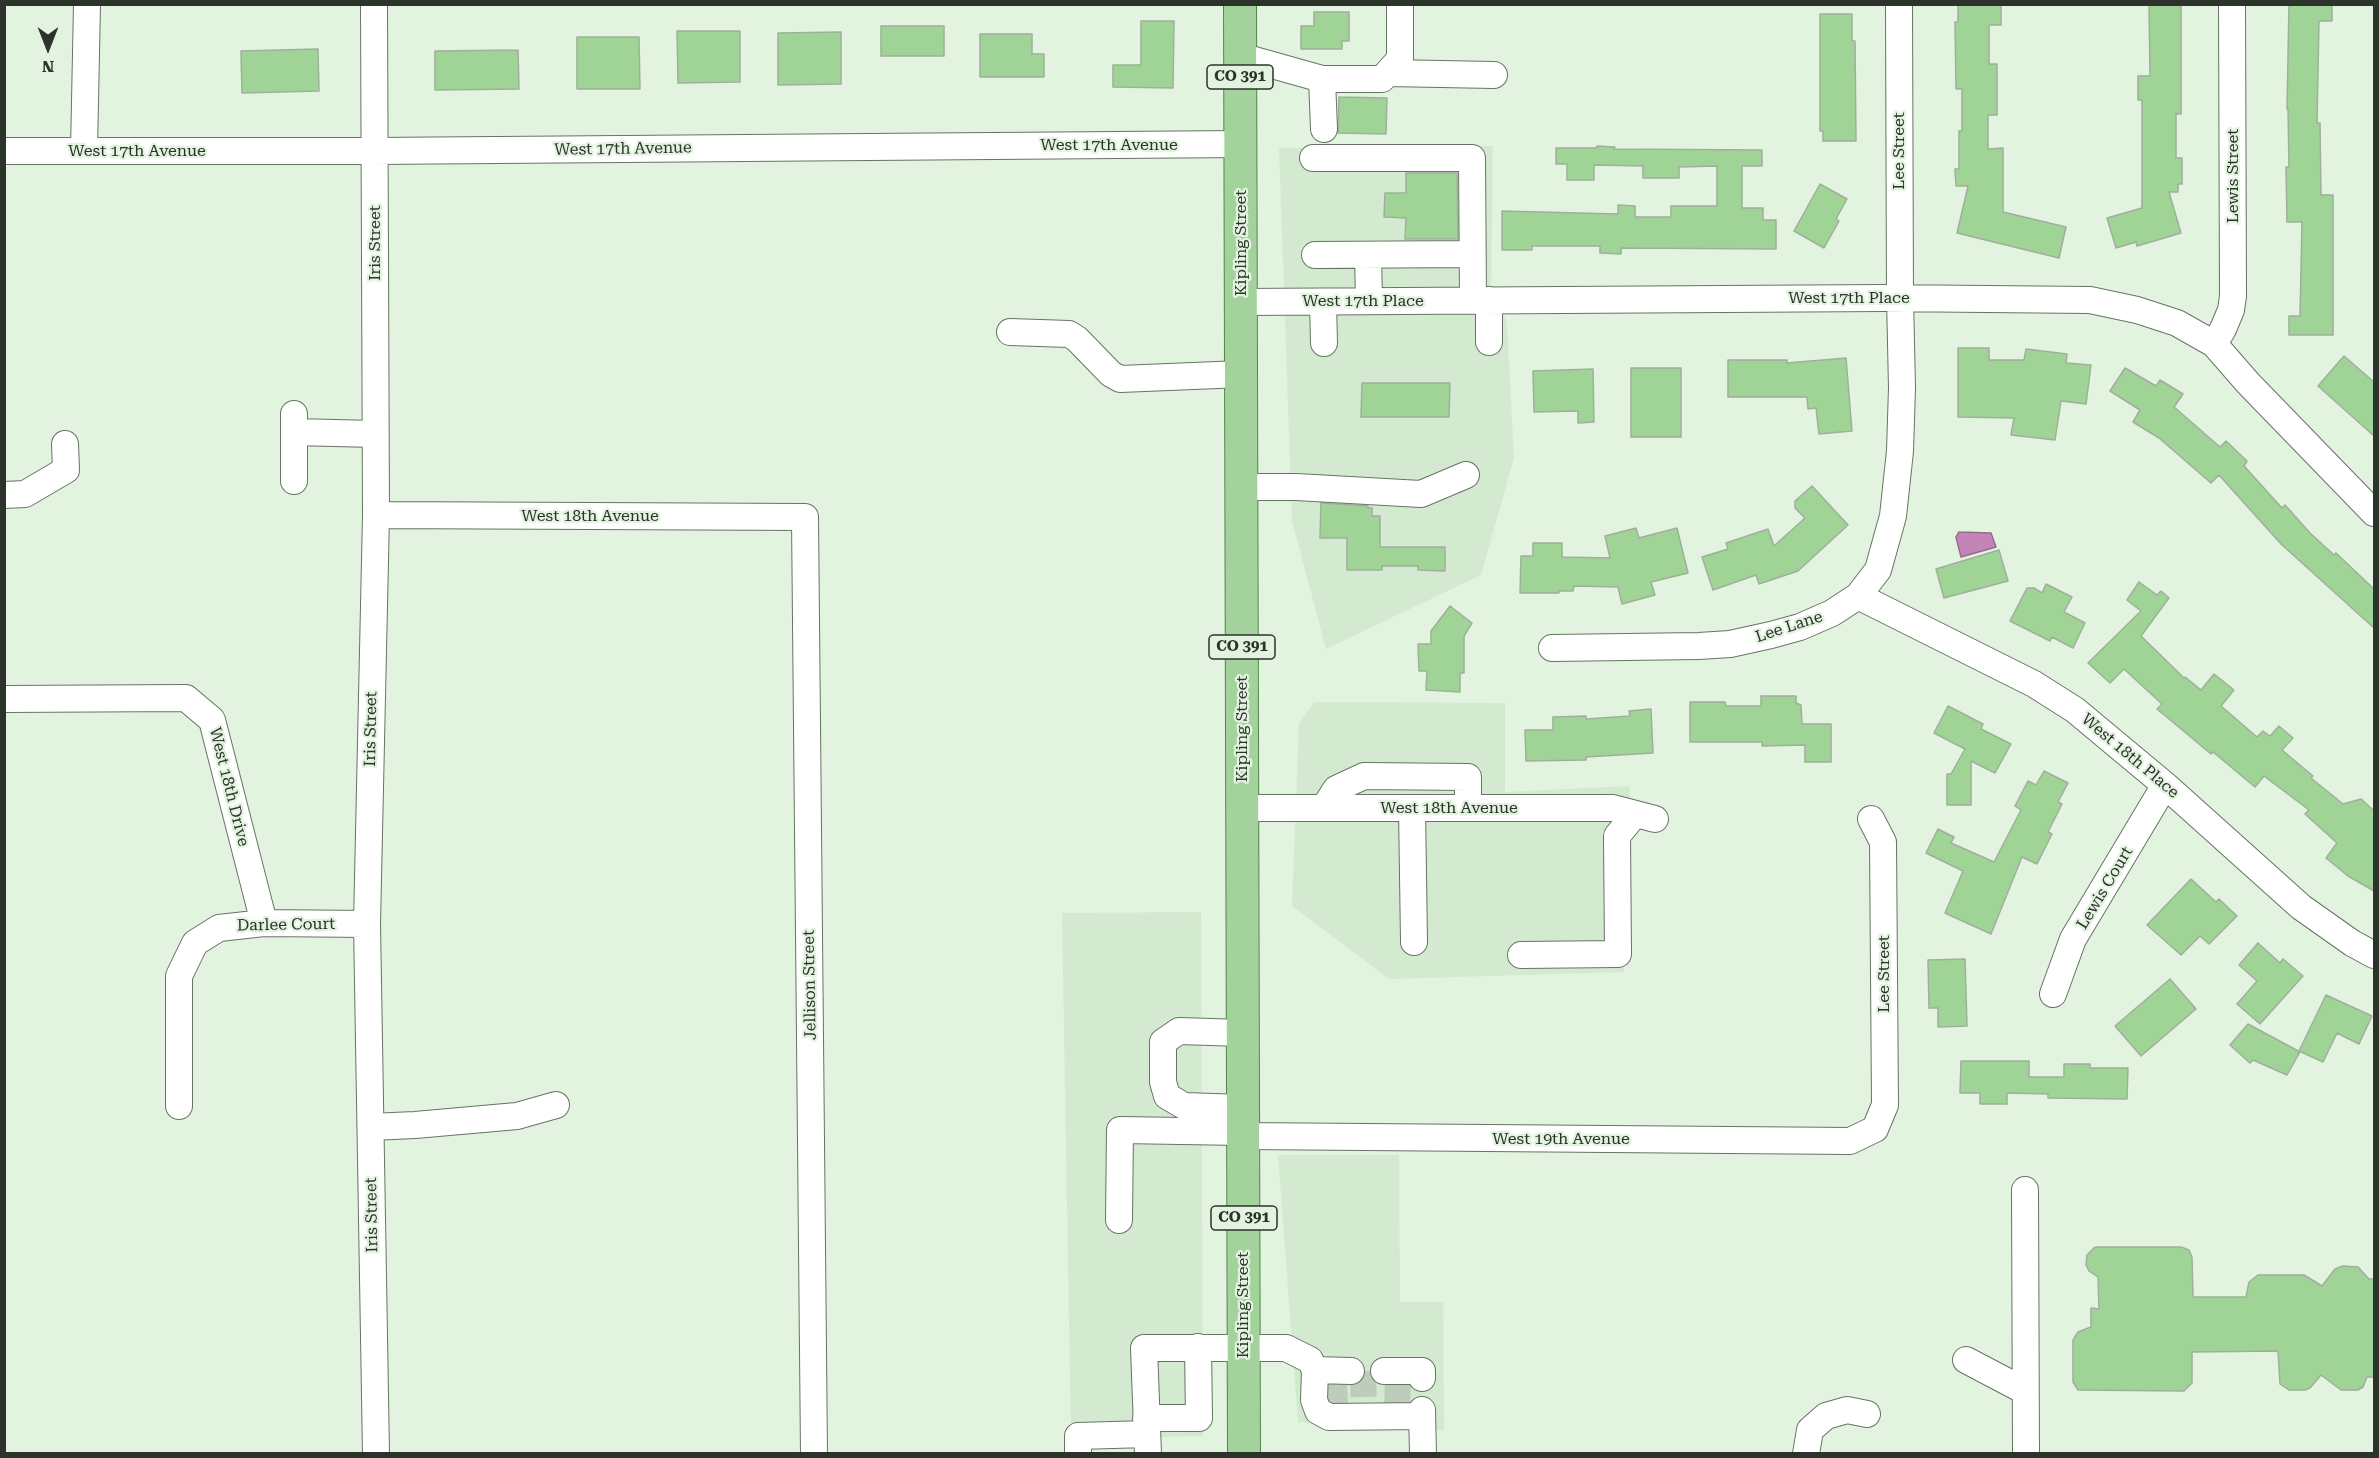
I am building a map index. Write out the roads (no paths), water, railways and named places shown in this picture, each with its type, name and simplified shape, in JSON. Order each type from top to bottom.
[{"type":"main road","name":"Kipling Street","points":[[1240,4],[1244,1454]]},
{"type":"street","points":[[84,151],[87,4]]},
{"type":"street","name":"Iris Street","points":[[374,4],[376,515],[368,924],[376,1454]]},
{"type":"street","points":[[1240,56],[1322,79],[1382,80],[1400,59],[1400,4]]},
{"type":"street","name":"Lee Street","points":[[1899,4],[1900,298]]},
{"type":"street","name":"Lewis Street","points":[[2214,344],[2227,320],[2233,296],[2232,4]]},
{"type":"street","points":[[1388,73],[1494,75]]},
{"type":"street","points":[[1322,79],[1324,129]]},
{"type":"street","name":"West 17th Avenue","points":[[4,151],[374,151],[1241,144]]},
{"type":"street","points":[[1313,158],[1472,158],[1472,254],[1489,342]]},
{"type":"street","points":[[1315,255],[1472,254]]},
{"type":"street","points":[[1368,255],[1369,301]]},
{"type":"street","name":"West 17th Place","points":[[1242,302],[1900,298],[2090,300],[2137,310],[2177,323],[2214,344],[2248,383],[2374,513]]},
{"type":"street","name":"Lee Lane","points":[[1552,648],[1730,644],[1800,627],[1832,613],[1858,596],[1878,570],[1893,516],[1900,451],[1902,388],[1900,298]]},
{"type":"street","points":[[1323,302],[1324,343]]},
{"type":"street","points":[[1010,332],[1069,334],[1077,339],[1111,374],[1120,379],[1242,374]]},
{"type":"street","points":[[294,481],[294,423],[375,434]]},
{"type":"street","points":[[4,495],[25,494],[66,470],[65,444]]},
{"type":"street","points":[[1242,487],[1296,487],[1421,494],[1466,475]]},
{"type":"street","name":"West 18th Avenue","points":[[376,515],[805,517]]},
{"type":"street","name":"Jellison Street","points":[[805,517],[814,1454]]},
{"type":"street","name":"West 18th Place","points":[[1858,596],[2034,684],[2076,710],[2165,785],[2301,907],[2352,943],[2374,955]]},
{"type":"street","name":"West 18th Drive","points":[[4,699],[186,698],[212,720],[264,923]]},
{"type":"street","points":[[1324,808],[1336,789],[1364,776],[1468,777],[1468,808]]},
{"type":"street","name":"Lewis Court","points":[[2053,994],[2073,939],[2165,785]]},
{"type":"street","name":"West 18th Avenue","points":[[1242,808],[1613,808],[1645,816],[1617,836],[1618,954],[1521,955]]},
{"type":"street","points":[[1412,808],[1414,942]]},
{"type":"street","name":"Lee Street","points":[[1871,819],[1884,842],[1885,1105],[1875,1129]]},
{"type":"street","name":"Darlee Court","points":[[179,1106],[179,976],[195,943],[219,928],[264,923],[368,924]]},
{"type":"street","points":[[1243,1033],[1179,1031],[1162,1042],[1162,1082],[1167,1096],[1184,1106],[1244,1125]]},
{"type":"street","points":[[371,1127],[517,1116],[556,1105]]},
{"type":"street","points":[[1119,1220],[1120,1130],[1244,1125]]},
{"type":"street","name":"West 19th Avenue","points":[[1244,1125],[1850,1141],[1875,1129]]},
{"type":"street","points":[[2025,1190],[2026,1454]]},
{"type":"street","points":[[1147,1435],[1144,1348],[1243,1346],[1286,1348],[1333,1373],[1314,1400],[1318,1412],[1329,1417],[1335,1414],[1410,1413],[1423,1454]]},
{"type":"street","points":[[1078,1454],[1078,1436],[1147,1435],[1200,1418],[1198,1347]]},
{"type":"street","points":[[1966,1360],[2025,1391]]},
{"type":"street","points":[[1806,1454],[1810,1430],[1826,1416],[1847,1410],[1867,1414]]},
{"type":"tunnel","points":[[1363,1371],[1364,1411]]},
{"type":"tunnel","points":[[1397,1410],[1398,1378]]},
{"type":"tunnel","points":[[1334,1379],[1335,1411]]}]
